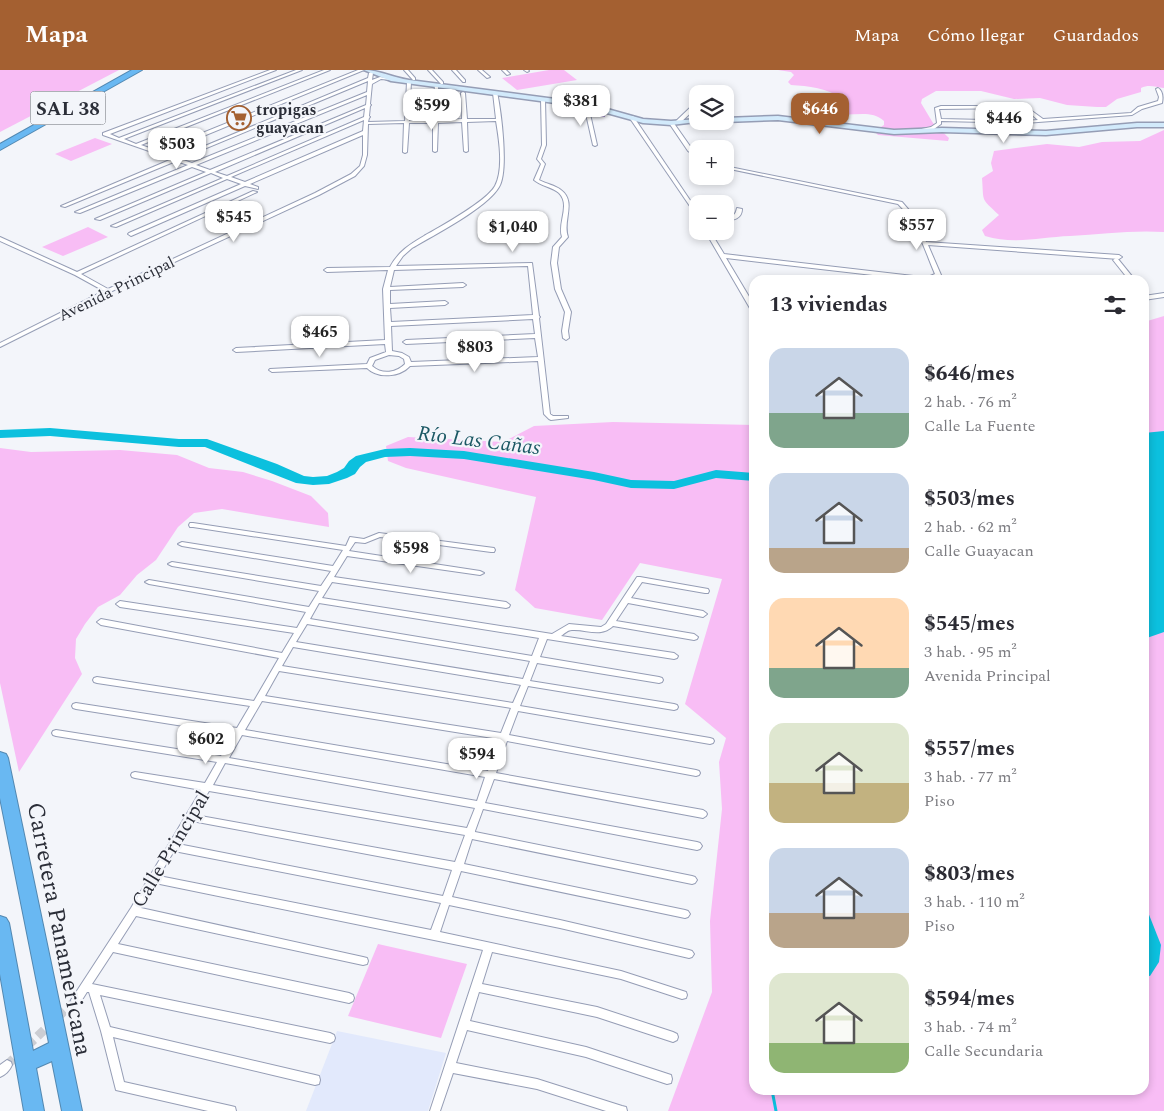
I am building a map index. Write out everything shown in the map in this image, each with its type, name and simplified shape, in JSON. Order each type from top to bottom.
[{"type":"highway","name":"SAL 38","points":[[0,139],[127,70]]},
{"type":"highway","name":"SAL 38","points":[[0,148],[138,70]]},
{"type":"highway","name":"Carretera Panamericana","points":[[0,758],[72,1111]]},
{"type":"highway","points":[[0,923],[11,1067],[34,1111]]},
{"type":"highway","points":[[11,1067],[59,1048]]},
{"type":"street","points":[[77,274],[256,190],[244,183],[106,134],[274,70]]},
{"type":"street","points":[[120,139],[300,70]]},
{"type":"street","points":[[136,145],[328,70]]},
{"type":"street","points":[[405,152],[411,80],[406,70]]},
{"type":"street","points":[[430,70],[439,84],[435,121],[435,151]]},
{"type":"street","points":[[454,70],[464,80]]},
{"type":"street","points":[[480,70],[488,77]]},
{"type":"street","points":[[504,70],[508,74]]},
{"type":"street","points":[[158,153],[369,74],[586,105],[642,120],[674,123],[689,122]]},
{"type":"street","points":[[63,206],[177,159],[369,74]]},
{"type":"street","name":"Avenida Principal","points":[[0,345],[108,291],[353,176],[362,166],[365,155],[365,132],[370,92],[369,74]]},
{"type":"street","points":[[938,120],[1042,121],[1132,114],[1140,108],[1160,102],[1161,97],[1158,89]]},
{"type":"street","points":[[78,212],[370,92]]},
{"type":"street","points":[[463,93],[466,151]]},
{"type":"street","points":[[389,353],[386,289],[387,276],[391,267],[399,256],[410,247],[481,202],[498,188],[502,163],[494,93]]},
{"type":"street","points":[[543,99],[544,145],[539,159],[542,164],[536,180],[555,188],[562,193],[566,200],[567,211],[562,229],[564,238],[556,247],[554,263],[558,289],[568,312],[565,331],[566,338]]},
{"type":"street","points":[[98,219],[369,105]]},
{"type":"street","points":[[586,105],[595,145]]},
{"type":"street","points":[[905,132],[932,128],[939,123],[937,108],[1021,107],[1028,109],[1042,121]]},
{"type":"street","points":[[674,123],[689,111]]},
{"type":"street","points":[[631,117],[689,204]]},
{"type":"street","points":[[734,120],[778,118],[817,124],[857,126],[872,130],[905,132],[942,130],[1020,133],[1164,125]]},
{"type":"street","points":[[114,226],[227,177],[367,120],[407,122],[497,120]]},
{"type":"street","points":[[674,123],[689,148]]},
{"type":"street","points":[[131,234],[244,183],[365,132]]},
{"type":"street","points":[[734,169],[900,203],[907,209],[925,243],[938,275]]},
{"type":"street","points":[[734,218],[739,213],[739,209]]},
{"type":"street","points":[[0,238],[77,274],[108,291]]},
{"type":"street","points":[[713,240],[749,301]]},
{"type":"street","points":[[925,243],[1118,259],[1129,275]]},
{"type":"street","points":[[723,256],[887,275]]},
{"type":"street","points":[[327,270],[530,264],[547,414],[551,418],[566,417]]},
{"type":"street","points":[[386,289],[463,285]]},
{"type":"street","points":[[1149,297],[1164,295]]},
{"type":"street","points":[[387,306],[445,303]]},
{"type":"street","points":[[388,324],[536,317]]},
{"type":"street","points":[[406,342],[539,336]]},
{"type":"street","points":[[236,350],[388,342]]},
{"type":"street","points":[[369,366],[372,358],[389,353],[404,356],[409,361],[408,364]]},
{"type":"street","points":[[272,370],[369,366],[375,372],[388,374],[401,371],[408,364],[541,359]]},
{"type":"street","points":[[194,525],[480,574]]},
{"type":"street","name":"Calle Principal","points":[[76,1000],[89,988],[111,947],[353,540],[364,540],[379,535],[491,550]]},
{"type":"street","points":[[182,544],[335,569]]},
{"type":"street","points":[[172,564],[324,589]]},
{"type":"street","points":[[329,579],[506,605]]},
{"type":"street","points":[[434,935],[504,737],[535,658],[549,636],[569,626],[602,630],[611,623],[640,579],[705,591]]},
{"type":"street","points":[[149,582],[311,610]]},
{"type":"street","points":[[317,600],[674,656]]},
{"type":"street","points":[[626,600],[703,614]]},
{"type":"street","points":[[120,604],[299,632]]},
{"type":"street","points":[[101,622],[284,656]]},
{"type":"street","points":[[304,622],[535,658],[659,680]]},
{"type":"street","points":[[611,623],[694,637]]},
{"type":"street","points":[[291,644],[674,707]]},
{"type":"street","points":[[277,668],[710,741]]},
{"type":"street","points":[[97,680],[504,737],[696,773]]},
{"type":"street","points":[[76,706],[240,731],[492,774],[704,814]]},
{"type":"street","points":[[56,733],[224,758],[481,804],[697,846]]},
{"type":"street","points":[[136,775],[470,833],[692,880]]},
{"type":"street","points":[[189,817],[458,867],[685,914]]},
{"type":"street","points":[[172,847],[447,899],[583,928],[689,954]]},
{"type":"street","points":[[152,879],[489,946],[621,975],[682,995]]},
{"type":"street","points":[[134,911],[363,961]]},
{"type":"street","points":[[437,1110],[449,1067],[489,946]]},
{"type":"street","points":[[111,947],[349,998]]},
{"type":"street","points":[[476,987],[597,1012],[674,1037]]},
{"type":"street","points":[[89,988],[106,1031],[120,1086],[230,1111]]},
{"type":"street","points":[[89,988],[330,1038]]},
{"type":"street","points":[[463,1024],[586,1052],[667,1079]]},
{"type":"street","points":[[106,1031],[315,1080]]},
{"type":"street","points":[[449,1067],[537,1084],[622,1111]]},
{"type":"shaded area","points":[[0,70],[119,70],[0,132]]},
{"type":"shaded area","points":[[549,70],[564,70],[577,80],[517,90],[502,78]]},
{"type":"shaded area","points":[[778,70],[1164,70],[1164,88],[1147,86],[1141,88],[1141,92],[1117,99],[1106,107],[1067,105],[1040,98],[1014,99],[981,91],[936,91],[922,99],[921,103],[933,123],[949,138],[948,141],[878,135],[874,131],[884,125],[884,121],[879,117],[867,114],[847,115],[835,113],[836,106],[842,99],[824,90],[791,85],[788,82],[794,75],[791,72]]},
{"type":"shaded area","points":[[1164,130],[1164,232],[1117,232],[1017,240],[996,239],[985,236],[982,230],[999,215],[986,202],[983,192],[982,178],[993,171],[991,163],[994,151],[1047,144],[1079,147],[1102,142],[1140,141]]},
{"type":"shaded area","points":[[95,138],[112,144],[71,161],[55,154]]},
{"type":"shaded area","points":[[88,227],[108,237],[63,256],[42,247]]},
{"type":"shaded area","points":[[1164,316],[1164,1111],[668,1111],[712,992],[710,921],[722,809],[719,762],[726,738],[685,704],[722,579],[640,563],[602,620],[535,608],[515,590],[536,497],[406,468],[388,461],[386,446],[408,437],[503,442],[534,426],[613,422],[749,425],[749,1095],[1149,1095],[1149,320]]},
{"type":"shaded area","points":[[0,448],[31,452],[120,450],[177,455],[209,468],[243,472],[311,496],[328,513],[329,527],[222,509],[194,513],[178,527],[156,560],[137,575],[120,595],[98,607],[85,624],[76,639],[75,658],[82,674],[19,772],[0,683]]},
{"type":"shaded area","points":[[378,944],[467,964],[441,1038],[348,1016]]},
{"type":"shaded area","points":[[337,1031],[446,1053],[428,1111],[306,1111]]},
{"type":"water","points":[[1164,431],[1164,632],[1149,637],[1149,432]]},
{"type":"water","points":[[1149,915],[1161,945],[1159,962],[1150,976]]},
{"type":"building","points":[[600,97],[603,98],[604,104],[596,102],[595,100]]},
{"type":"building","points":[[597,108],[605,110],[605,112],[597,112]]},
{"type":"waterway","name":"Río Las Cañas","points":[[0,434],[50,432],[179,443],[207,443],[301,480],[313,481],[329,480],[342,475],[350,471],[354,464],[361,459],[385,453],[410,452],[464,455],[594,476],[631,484],[674,485],[716,474],[749,477]]},
{"type":"waterway","points":[[773,1095],[776,1111]]},
{"type":"tunnel","points":[[7,1065],[76,1000]]},
{"type":"place","name":"tropigas guayacan","points":[[239,118]]}]
